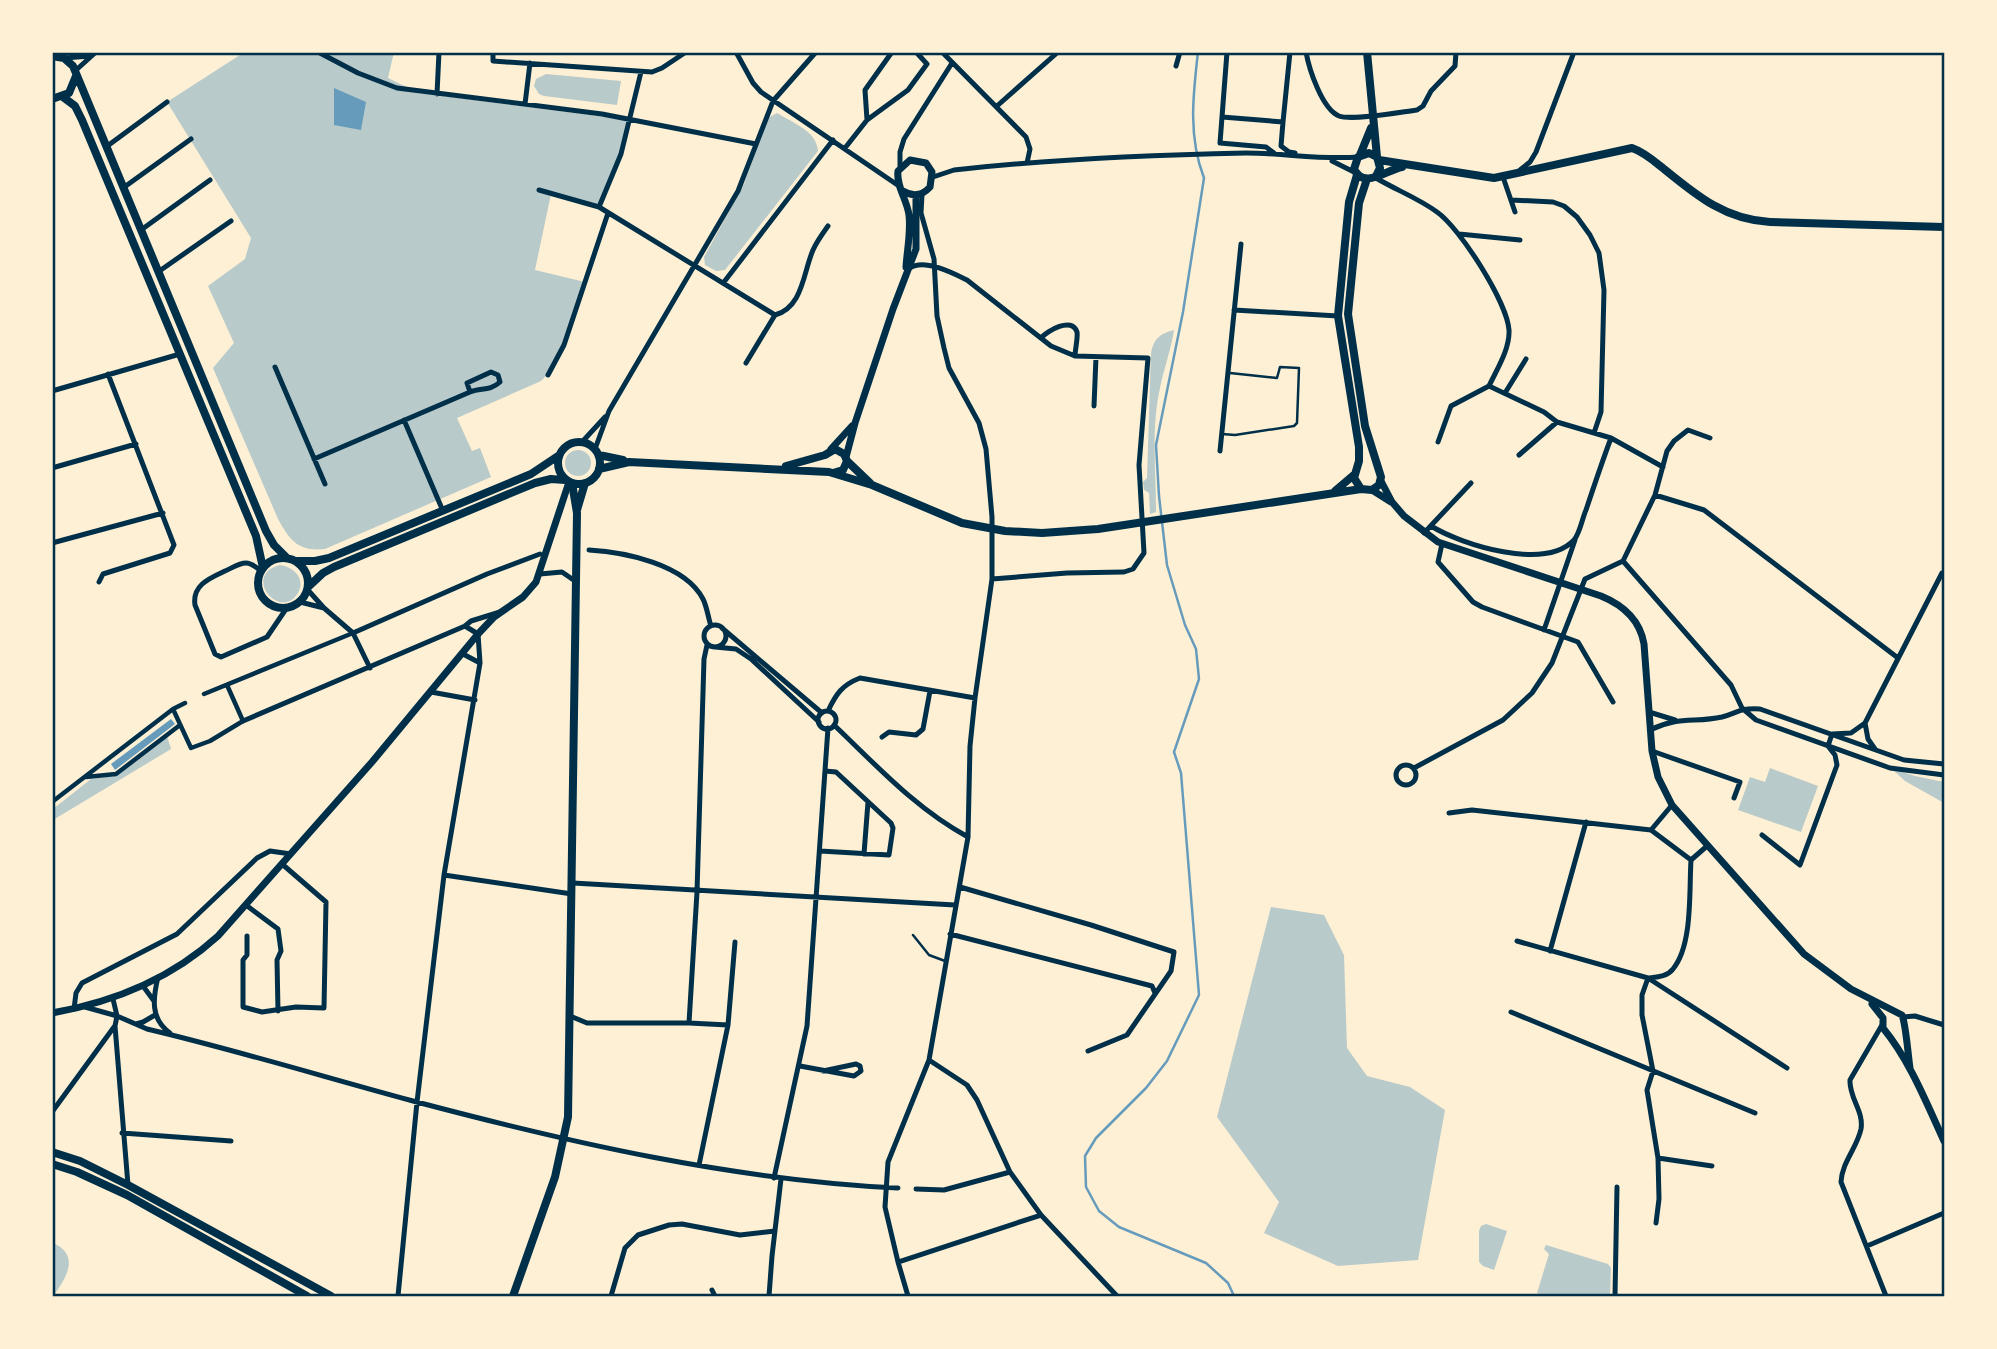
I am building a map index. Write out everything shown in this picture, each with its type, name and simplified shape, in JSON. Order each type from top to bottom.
[{"type":"main road","points":[[262,569],[274,560],[315,561],[330,558],[531,474],[558,456],[570,443],[582,442],[597,452],[629,462],[832,473],[873,485],[962,523],[1023,532],[1088,531],[1361,489],[1372,490],[1381,481],[1365,426],[1348,314],[1359,203],[1380,169],[1372,118],[1367,52]]},
{"type":"main road","points":[[57,55],[75,74],[267,531],[274,545],[306,573],[307,588]]},
{"type":"main road","points":[[56,99],[73,88],[75,74]]},
{"type":"main road","points":[[56,99],[75,106],[82,120],[257,536],[262,569],[258,582],[261,596],[272,606],[286,608],[300,602],[307,588],[334,567],[535,483],[555,479],[585,483]]},
{"type":"main road","points":[[1361,489],[1355,482],[1359,447],[1338,316],[1349,202],[1356,174],[1354,165],[1372,118]]},
{"type":"main road","points":[[1359,156],[1369,153],[1378,159],[1407,166],[1483,177],[1503,177],[1628,148],[1638,150],[1651,159],[1707,203],[1737,217],[1770,222],[1944,227]]},
{"type":"main road","points":[[1356,174],[1373,177],[1407,166]]},
{"type":"main road","points":[[776,468],[828,452],[842,451],[846,459],[873,485]]},
{"type":"main road","points":[[513,1297],[555,1177],[565,1138],[568,1110],[577,513],[585,483],[596,475],[599,469],[597,452]]},
{"type":"main road","points":[[828,452],[824,466],[832,473]]},
{"type":"main road","points":[[558,456],[558,469],[569,482],[577,513]]},
{"type":"main road","points":[[832,473],[843,470],[846,459]]},
{"type":"main road","points":[[599,469],[629,462]]},
{"type":"main road","points":[[1329,494],[1345,484],[1365,465],[1377,468]]},
{"type":"main road","points":[[52,1152],[80,1161],[128,1185],[331,1297]]},
{"type":"main road","points":[[52,1164],[77,1172],[127,1195],[307,1297]]},
{"type":"street","points":[[318,52],[358,73],[397,88],[602,114],[757,144]]},
{"type":"street","points":[[437,94],[439,52]]},
{"type":"street","points":[[493,52],[492,61],[641,72],[662,68],[686,52]]},
{"type":"street","points":[[736,52],[755,86],[773,101],[901,189],[919,194],[930,187],[933,177],[930,167],[921,160],[910,160],[901,166]]},
{"type":"street","points":[[582,442],[609,411],[738,191],[773,101],[816,52]]},
{"type":"street","points":[[867,120],[865,90],[892,52]]},
{"type":"street","points":[[845,148],[867,120],[908,90],[927,64],[916,52]]},
{"type":"street","points":[[942,52],[1028,140],[1030,149],[1027,163]]},
{"type":"street","points":[[997,106],[1058,52]]},
{"type":"street","points":[[1176,66],[1180,52]]},
{"type":"street","points":[[1227,52],[1220,143],[1266,147],[1275,154]]},
{"type":"street","points":[[1290,52],[1281,146],[1289,152],[1310,154],[1318,159]]},
{"type":"street","points":[[1306,52],[1317,89],[1334,114],[1372,118],[1417,110],[1423,106],[1431,91],[1455,66],[1456,52]]},
{"type":"street","points":[[1515,174],[1528,164],[1536,152],[1574,52]]},
{"type":"street","points":[[57,55],[93,54]]},
{"type":"street","points":[[75,74],[93,54]]},
{"type":"street","points":[[525,104],[530,63]]},
{"type":"street","points":[[906,272],[910,227],[897,176],[901,166],[900,152],[904,139],[952,63]]},
{"type":"street","points":[[599,207],[621,154],[641,72]]},
{"type":"street","points":[[106,147],[167,102]]},
{"type":"street","points":[[1222,117],[1283,122]]},
{"type":"street","points":[[123,188],[191,139]]},
{"type":"street","points":[[724,282],[833,140]]},
{"type":"street","points":[[1536,152],[1541,163],[1557,166]]},
{"type":"street","points":[[933,177],[954,170],[1113,156],[1257,153],[1329,160],[1359,156]]},
{"type":"street","points":[[1329,160],[1356,174]]},
{"type":"street","points":[[1373,177],[1436,211],[1459,234],[1506,317],[1509,332],[1506,348],[1489,386],[1451,406],[1438,442]]},
{"type":"street","points":[[1503,177],[1515,212]]},
{"type":"street","points":[[141,230],[210,180]]},
{"type":"street","points":[[539,190],[599,207],[775,315]]},
{"type":"street","points":[[908,1297],[886,1207],[888,1161],[929,1060],[960,887],[968,837],[970,746],[992,579],[992,517],[986,449],[979,423],[949,368],[938,320],[935,268],[919,194]]},
{"type":"street","points":[[846,459],[855,423],[917,241],[919,194]]},
{"type":"street","points":[[1511,200],[1553,202],[1564,206],[1577,217],[1590,235],[1598,253],[1604,290],[1601,412],[1594,433]]},
{"type":"street","points":[[548,375],[564,345],[608,213]]},
{"type":"street","points":[[158,272],[231,221]]},
{"type":"street","points":[[746,363],[775,315],[785,312],[793,305],[814,248],[828,226]]},
{"type":"street","points":[[1459,234],[1520,240]]},
{"type":"street","points":[[1220,451],[1241,244]]},
{"type":"street","points":[[906,272],[917,264],[953,273],[975,286],[1051,346],[1075,356],[1148,358],[1139,465],[1144,553],[1140,562],[1133,569],[1124,572],[992,579]]},
{"type":"street","points":[[687,281],[694,274],[707,272]]},
{"type":"street","points":[[1234,310],[1338,316]]},
{"type":"street","points":[[1041,338],[1053,327],[1070,325],[1077,331],[1075,356]]},
{"type":"street","points":[[52,391],[180,354]]},
{"type":"street","points":[[1094,406],[1096,357]]},
{"type":"street","points":[[1506,393],[1526,359]]},
{"type":"street","points":[[275,367],[325,484]]},
{"type":"street","points":[[314,459],[470,392],[483,391],[500,382],[498,375],[491,372],[467,383],[470,392]]},
{"type":"street","points":[[99,582],[103,575],[170,553],[174,545],[108,374]]},
{"type":"street","points":[[1489,386],[1544,412],[1557,422],[1611,438],[1663,467]]},
{"type":"street","points":[[597,452],[609,411]]},
{"type":"street","points":[[404,420],[443,511]]},
{"type":"street","points":[[1519,455],[1557,422]]},
{"type":"street","points":[[828,452],[855,423]]},
{"type":"street","points":[[1414,768],[1503,720],[1532,693],[1552,663],[1585,579],[1623,561],[1655,495],[1667,451],[1674,441],[1688,430],[1710,438]]},
{"type":"street","points":[[1544,630],[1611,438]]},
{"type":"street","points":[[52,467],[136,444]]},
{"type":"street","points":[[1381,481],[1392,502]]},
{"type":"street","points":[[52,1013],[113,999],[143,986],[211,943],[431,692],[478,634],[501,612],[523,597],[540,574],[569,482]]},
{"type":"street","points":[[1424,533],[1471,483]]},
{"type":"street","points":[[1372,490],[1392,502],[1424,533],[1446,545],[1609,599],[1631,616],[1643,638],[1652,721],[1652,751],[1658,777],[1672,805],[1804,954],[1834,978],[1903,1017],[1915,1016],[1944,1025]]},
{"type":"street","points":[[1655,495],[1704,510],[1898,658]]},
{"type":"street","points":[[52,543],[163,513]]},
{"type":"street","points":[[1431,526],[1451,537],[1518,555],[1554,553],[1576,538]]},
{"type":"street","points":[[1446,545],[1438,562],[1474,602],[1578,642],[1613,702]]},
{"type":"street","points":[[589,550],[637,557],[677,575],[703,598],[710,626]]},
{"type":"street","points":[[204,694],[540,554]]},
{"type":"street","points":[[1623,561],[1731,685],[1742,708],[1756,720],[1891,768],[1944,775]]},
{"type":"street","points":[[262,569],[243,563],[209,578],[198,589],[194,597],[195,605],[215,654],[221,657],[265,639],[286,608]]},
{"type":"street","points":[[540,574],[562,572],[571,576],[576,583]]},
{"type":"street","points":[[1832,734],[1851,733],[1865,723],[1941,573]]},
{"type":"street","points":[[307,588],[324,608],[353,633],[370,668]]},
{"type":"street","points":[[300,602],[324,608]]},
{"type":"street","points":[[173,709],[191,748],[210,741],[243,722],[492,613],[501,612]]},
{"type":"street","points":[[465,626],[478,634]]},
{"type":"street","points":[[710,626],[722,628],[825,712],[835,715],[825,771],[807,1026],[778,1179],[769,1297]]},
{"type":"street","points":[[690,1023],[704,659],[707,645],[704,634],[710,626]]},
{"type":"street","points":[[715,647],[722,645],[726,638],[722,628]]},
{"type":"street","points":[[398,1297],[417,1102],[444,876],[480,663],[478,634]]},
{"type":"street","points":[[707,645],[736,649],[751,659],[821,726],[831,727],[912,799],[945,825],[968,837]]},
{"type":"street","points":[[463,654],[480,663]]},
{"type":"street","points":[[819,722],[837,693],[847,683],[860,678],[975,698]]},
{"type":"street","points":[[227,685],[243,722]]},
{"type":"street","points":[[882,737],[889,732],[915,734],[923,729],[930,691]]},
{"type":"street","points":[[431,692],[475,700]]},
{"type":"street","points":[[52,802],[173,709],[185,703]]},
{"type":"street","points":[[1652,721],[1721,717],[1742,708],[1759,709],[1904,760],[1944,764]]},
{"type":"street","points":[[1652,721],[1675,720]]},
{"type":"street","points":[[1865,723],[1868,739],[1877,751]]},
{"type":"street","points":[[84,777],[116,774],[180,724]]},
{"type":"street","points":[[1828,746],[1832,734]]},
{"type":"street","points":[[1762,835],[1800,866],[1836,765],[1835,755],[1828,746]]},
{"type":"street","points":[[1652,751],[1740,782],[1734,798]]},
{"type":"street","points":[[820,851],[886,856],[891,852],[892,825],[836,772],[825,771]]},
{"type":"street","points":[[864,854],[868,802]]},
{"type":"street","points":[[1651,830],[1672,805]]},
{"type":"street","points":[[1449,813],[1472,810],[1651,830],[1691,860]]},
{"type":"street","points":[[1550,951],[1586,822]]},
{"type":"street","points":[[1647,978],[1664,976],[1673,970],[1682,952],[1686,937],[1691,860],[1707,846]]},
{"type":"street","points":[[74,1009],[75,993],[82,983],[177,934],[257,858],[270,851],[291,853]]},
{"type":"street","points":[[247,936],[247,955],[243,960],[243,1007],[261,1012],[296,1007],[324,1008],[326,902],[282,864]]},
{"type":"street","points":[[444,876],[572,894]]},
{"type":"street","points":[[573,883],[955,905]]},
{"type":"street","points":[[960,887],[1174,952],[1171,971],[1127,1035],[1088,1051]]},
{"type":"street","points":[[246,905],[278,929],[281,951],[277,960],[278,1011]]},
{"type":"street","points":[[950,934],[1152,986],[1156,993]]},
{"type":"street","points":[[1517,941],[1647,978],[1787,1068]]},
{"type":"street","points":[[699,1165],[728,1025],[735,942]]},
{"type":"street","points":[[158,977],[155,1014],[161,1027],[172,1035]]},
{"type":"street","points":[[1647,978],[1642,995],[1642,1015],[1653,1071],[1647,1090],[1658,1158],[1659,1199],[1656,1223]]},
{"type":"street","points":[[143,986],[154,1001]]},
{"type":"street","points":[[1864,996],[1878,1009],[1889,1034],[1910,1068],[1944,1141]]},
{"type":"street","points":[[113,999],[117,1016],[115,1026],[128,1185]]},
{"type":"street","points":[[85,1007],[172,1035],[417,1102],[565,1138],[778,1179],[898,1188]]},
{"type":"street","points":[[1511,1012],[1755,1113]]},
{"type":"street","points":[[1886,1297],[1841,1182],[1842,1172],[1861,1130],[1861,1116],[1849,1090],[1850,1080],[1882,1021],[1888,1013],[1895,1012]]},
{"type":"street","points":[[136,1024],[155,1014]]},
{"type":"street","points":[[570,1016],[587,1023],[728,1025]]},
{"type":"street","points":[[1903,1017],[1910,1068]]},
{"type":"street","points":[[52,1112],[115,1026]]},
{"type":"street","points":[[1889,1034],[1899,1033],[1903,1028]]},
{"type":"street","points":[[929,1060],[967,1085],[977,1100],[1010,1172],[1041,1215],[1117,1297]]},
{"type":"street","points":[[800,1066],[823,1071],[854,1076],[861,1070],[856,1064],[823,1071]]},
{"type":"street","points":[[122,1133],[231,1141]]},
{"type":"street","points":[[1658,1158],[1712,1166]]},
{"type":"street","points":[[916,1189],[944,1189],[1010,1172]]},
{"type":"street","points":[[1615,1297],[1617,1187]]},
{"type":"street","points":[[1867,1246],[1944,1213]]},
{"type":"street","points":[[898,1262],[1041,1215]]},
{"type":"street","points":[[611,1297],[625,1248],[638,1235],[669,1225],[682,1224],[740,1235],[775,1231]]},
{"type":"lane","points":[[1222,434],[1294,426],[1297,422],[1299,369],[1280,368],[1278,378],[1228,373]]},
{"type":"lane","points":[[913,935],[929,955],[945,961]]},
{"type":"shaded area","points":[[394,52],[388,78],[419,93],[630,120],[621,154],[598,207],[551,194],[535,270],[585,282],[556,362],[541,381],[457,418],[472,451],[480,448],[491,477],[325,549],[308,549],[291,539],[278,519],[213,368],[234,343],[208,286],[245,259],[251,238],[167,102],[243,53]]},
{"type":"shaded area","points":[[546,74],[621,81],[617,105],[539,94],[534,86],[536,79]]},
{"type":"shaded area","points":[[777,113],[809,133],[817,144],[818,151],[725,270],[716,271],[705,265],[704,257],[744,184],[768,118]]},
{"type":"shaded area","points":[[1174,330],[1157,403],[1156,512],[1150,514],[1149,493],[1144,490],[1143,482],[1147,478],[1151,353],[1158,337]]},
{"type":"shaded area","points":[[578,450],[587,454],[591,463],[587,472],[578,476],[569,472],[565,463],[569,454]]},
{"type":"shaded area","points":[[280,565],[294,571],[300,579],[298,593],[290,601],[274,600],[264,586],[264,578],[269,570]]},
{"type":"shaded area","points":[[167,736],[171,749],[53,820],[53,809],[91,779],[115,776]]},
{"type":"shaded area","points":[[1770,768],[1818,786],[1801,832],[1738,810],[1750,777],[1765,782]]},
{"type":"shaded area","points":[[1891,768],[1944,782],[1944,803],[1905,781]]},
{"type":"shaded area","points":[[1271,907],[1324,915],[1344,955],[1347,1048],[1367,1076],[1410,1087],[1445,1110],[1418,1260],[1338,1266],[1264,1233],[1279,1202],[1217,1117]]},
{"type":"shaded area","points":[[1486,1224],[1507,1231],[1494,1270],[1479,1262],[1479,1231],[1481,1226]]},
{"type":"shaded area","points":[[53,1243],[62,1248],[69,1261],[66,1275],[53,1296]]},
{"type":"shaded area","points":[[1546,1245],[1608,1264],[1611,1268],[1610,1296],[1548,1296],[1537,1293],[1549,1254],[1544,1249]]},
{"type":"water","points":[[334,88],[366,102],[361,130],[334,125]]},
{"type":"water","points":[[171,719],[175,724],[115,770],[111,764]]},
{"type":"waterway","points":[[1198,52],[1193,100],[1194,131],[1204,178],[1183,312],[1156,445],[1167,565],[1185,625],[1196,649],[1199,679],[1174,752],[1181,773],[1199,995],[1167,1061],[1146,1088],[1096,1138],[1085,1156],[1086,1187],[1099,1211],[1119,1227],[1206,1263],[1228,1283],[1234,1296]]}]
